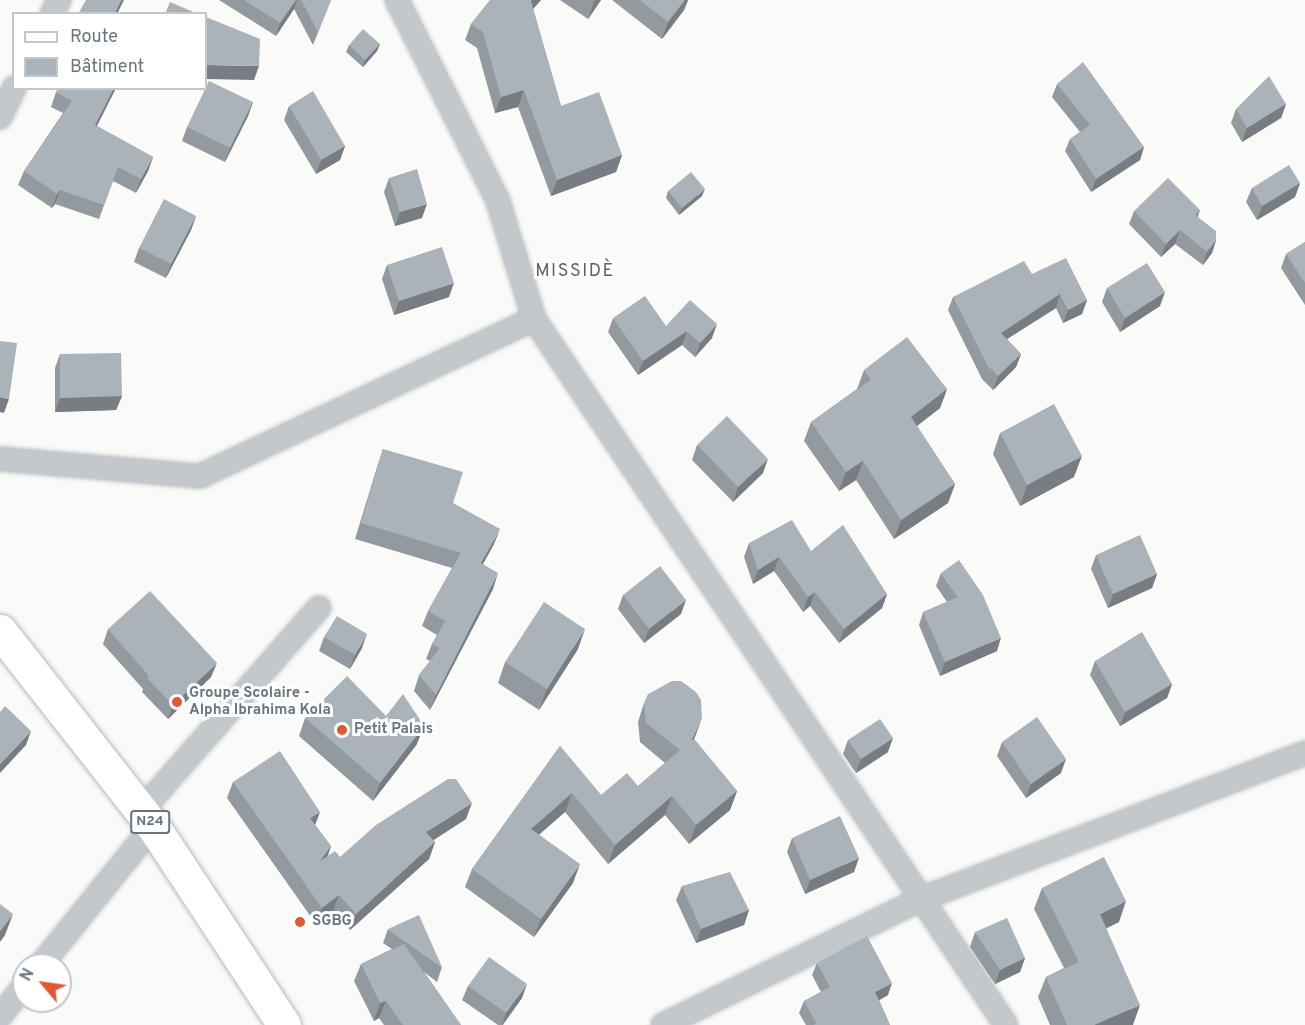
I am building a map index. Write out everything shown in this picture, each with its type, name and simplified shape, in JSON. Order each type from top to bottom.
[{"type":"main road","name":"N24","points":[[4,644],[147,818],[284,1025]]},
{"type":"street","points":[[397,0],[498,201],[534,320],[1006,1025]]},
{"type":"street","points":[[0,117],[13,90]]},
{"type":"street","points":[[0,459],[200,476],[534,320]]},
{"type":"street","points":[[50,953],[147,818],[319,608]]},
{"type":"street","points":[[663,1025],[921,898],[1305,753]]},
{"type":"street","points":[[0,1016],[12,1001]]},
{"type":"building","points":[[86,0],[121,0],[115,12],[79,12]]},
{"type":"building","points":[[244,0],[296,0],[280,23]]},
{"type":"building","points":[[301,0],[331,0],[318,32]]},
{"type":"building","points":[[490,0],[532,0],[561,106],[599,92],[622,155],[557,180],[524,90],[501,97],[483,32],[471,24]]},
{"type":"building","points":[[640,0],[685,0],[668,22]]},
{"type":"building","points":[[170,2],[193,12],[166,12]]},
{"type":"building","points":[[207,17],[260,39],[259,66],[207,65]]},
{"type":"building","points":[[363,29],[380,44],[365,60],[349,45]]},
{"type":"building","points":[[1083,62],[1144,147],[1096,179],[1070,139],[1090,125],[1057,84]]},
{"type":"building","points":[[1269,76],[1286,104],[1247,128],[1236,109]]},
{"type":"building","points":[[209,81],[253,102],[230,148],[187,127],[205,90],[207,90]]},
{"type":"building","points":[[57,90],[113,90],[95,125],[153,157],[141,179],[118,167],[104,205],[60,190],[57,194],[24,171],[72,101],[56,92]]},
{"type":"building","points":[[313,91],[345,146],[321,160],[289,106]]},
{"type":"building","points":[[1289,165],[1300,183],[1262,206],[1252,188]]},
{"type":"building","points":[[417,169],[427,204],[400,212],[389,178]]},
{"type":"building","points":[[691,172],[705,189],[682,208],[668,191]]},
{"type":"building","points":[[1168,178],[1200,210],[1195,215],[1216,231],[1216,240],[1207,252],[1180,230],[1166,244],[1134,211]]},
{"type":"building","points":[[164,199],[196,216],[171,264],[139,248]]},
{"type":"building","points":[[1305,242],[1305,283],[1286,254]]},
{"type":"building","points":[[442,247],[454,283],[399,301],[387,265]]},
{"type":"building","points":[[1066,258],[1087,300],[1068,310],[1060,294],[1001,333],[1021,354],[998,376],[987,365],[953,297],[1024,261],[1032,274]]},
{"type":"building","points":[[1147,263],[1165,292],[1125,318],[1107,288]]},
{"type":"building","points":[[645,296],[666,326],[690,300],[717,324],[700,343],[687,331],[643,361],[613,318]]},
{"type":"building","points":[[907,337],[947,389],[911,417],[955,484],[901,520],[863,461],[846,472],[811,422],[871,380],[864,370]]},
{"type":"building","points":[[0,341],[17,343],[9,399],[0,397]]},
{"type":"building","points":[[121,353],[122,396],[60,398],[60,354]]},
{"type":"building","points":[[1054,404],[1082,456],[1027,485],[1000,433]]},
{"type":"building","points":[[727,416],[768,459],[738,487],[697,445]]},
{"type":"building","points":[[383,449],[463,472],[453,503],[500,529],[481,563],[498,573],[436,695],[419,675],[440,648],[432,644],[445,621],[428,611],[461,553],[361,523]]},
{"type":"building","points":[[792,520],[811,551],[843,525],[887,594],[844,629],[815,592],[808,597],[779,557],[758,570],[749,543]]},
{"type":"building","points":[[1140,535],[1157,574],[1113,594],[1096,555]]},
{"type":"building","points":[[959,560],[983,595],[1001,638],[945,662],[923,612],[958,597],[941,573]]},
{"type":"building","points":[[660,566],[686,600],[649,629],[623,595]]},
{"type":"building","points":[[150,591],[217,663],[173,705],[147,678],[149,676],[108,629]]},
{"type":"building","points":[[544,602],[585,629],[547,689],[505,662]]},
{"type":"building","points":[[337,616],[367,634],[355,655],[324,637]]},
{"type":"building","points":[[1142,632],[1172,684],[1125,712],[1095,661]]},
{"type":"building","points":[[347,676],[386,716],[403,694],[424,726],[380,783],[305,718]]},
{"type":"building","points":[[672,681],[681,681],[696,692],[701,700],[702,718],[691,741],[694,739],[737,791],[696,825],[672,796],[615,845],[572,793],[531,829],[580,864],[541,919],[472,869],[560,746],[601,795],[627,773],[638,786],[680,750],[646,723],[644,703],[648,694]]},
{"type":"building","points":[[5,706],[31,731],[0,764],[0,712]]},
{"type":"building","points":[[1037,717],[1066,759],[1031,784],[1002,742]]},
{"type":"building","points":[[880,719],[893,738],[861,759],[848,740]]},
{"type":"building","points":[[280,751],[320,812],[310,818],[331,846],[320,861],[335,851],[340,857],[376,825],[448,779],[456,779],[472,803],[426,832],[435,842],[356,914],[339,895],[322,908],[233,782]]},
{"type":"building","points":[[840,816],[859,858],[810,880],[792,838]]},
{"type":"building","points":[[1104,857],[1126,901],[1100,914],[1140,1005],[1094,1025],[1067,1025],[1046,977],[1079,962],[1042,888]]},
{"type":"building","points":[[730,872],[749,910],[701,929],[682,886]]},
{"type":"building","points":[[0,904],[13,914],[0,931]]},
{"type":"building","points":[[419,915],[442,967],[388,929]]},
{"type":"building","points":[[1007,918],[1025,958],[1000,970],[975,932]]},
{"type":"building","points":[[867,936],[892,983],[875,992],[890,1025],[814,1025],[816,1023],[804,1001],[830,987],[817,963]]},
{"type":"building","points":[[404,944],[461,1025],[403,1025],[386,1001],[380,1003],[361,964]]},
{"type":"building","points":[[489,957],[527,984],[506,1013],[468,986]]},
{"type":"place","name":"Groupe Scolaire - Alpha Ibrahima Kola","points":[[177,702]]},
{"type":"place","name":"Petit Palais","points":[[342,730]]},
{"type":"place","name":"SGBG","points":[[300,922]]},
{"type":"district","name":"MISSIDÈ","points":[[575,272]]}]
